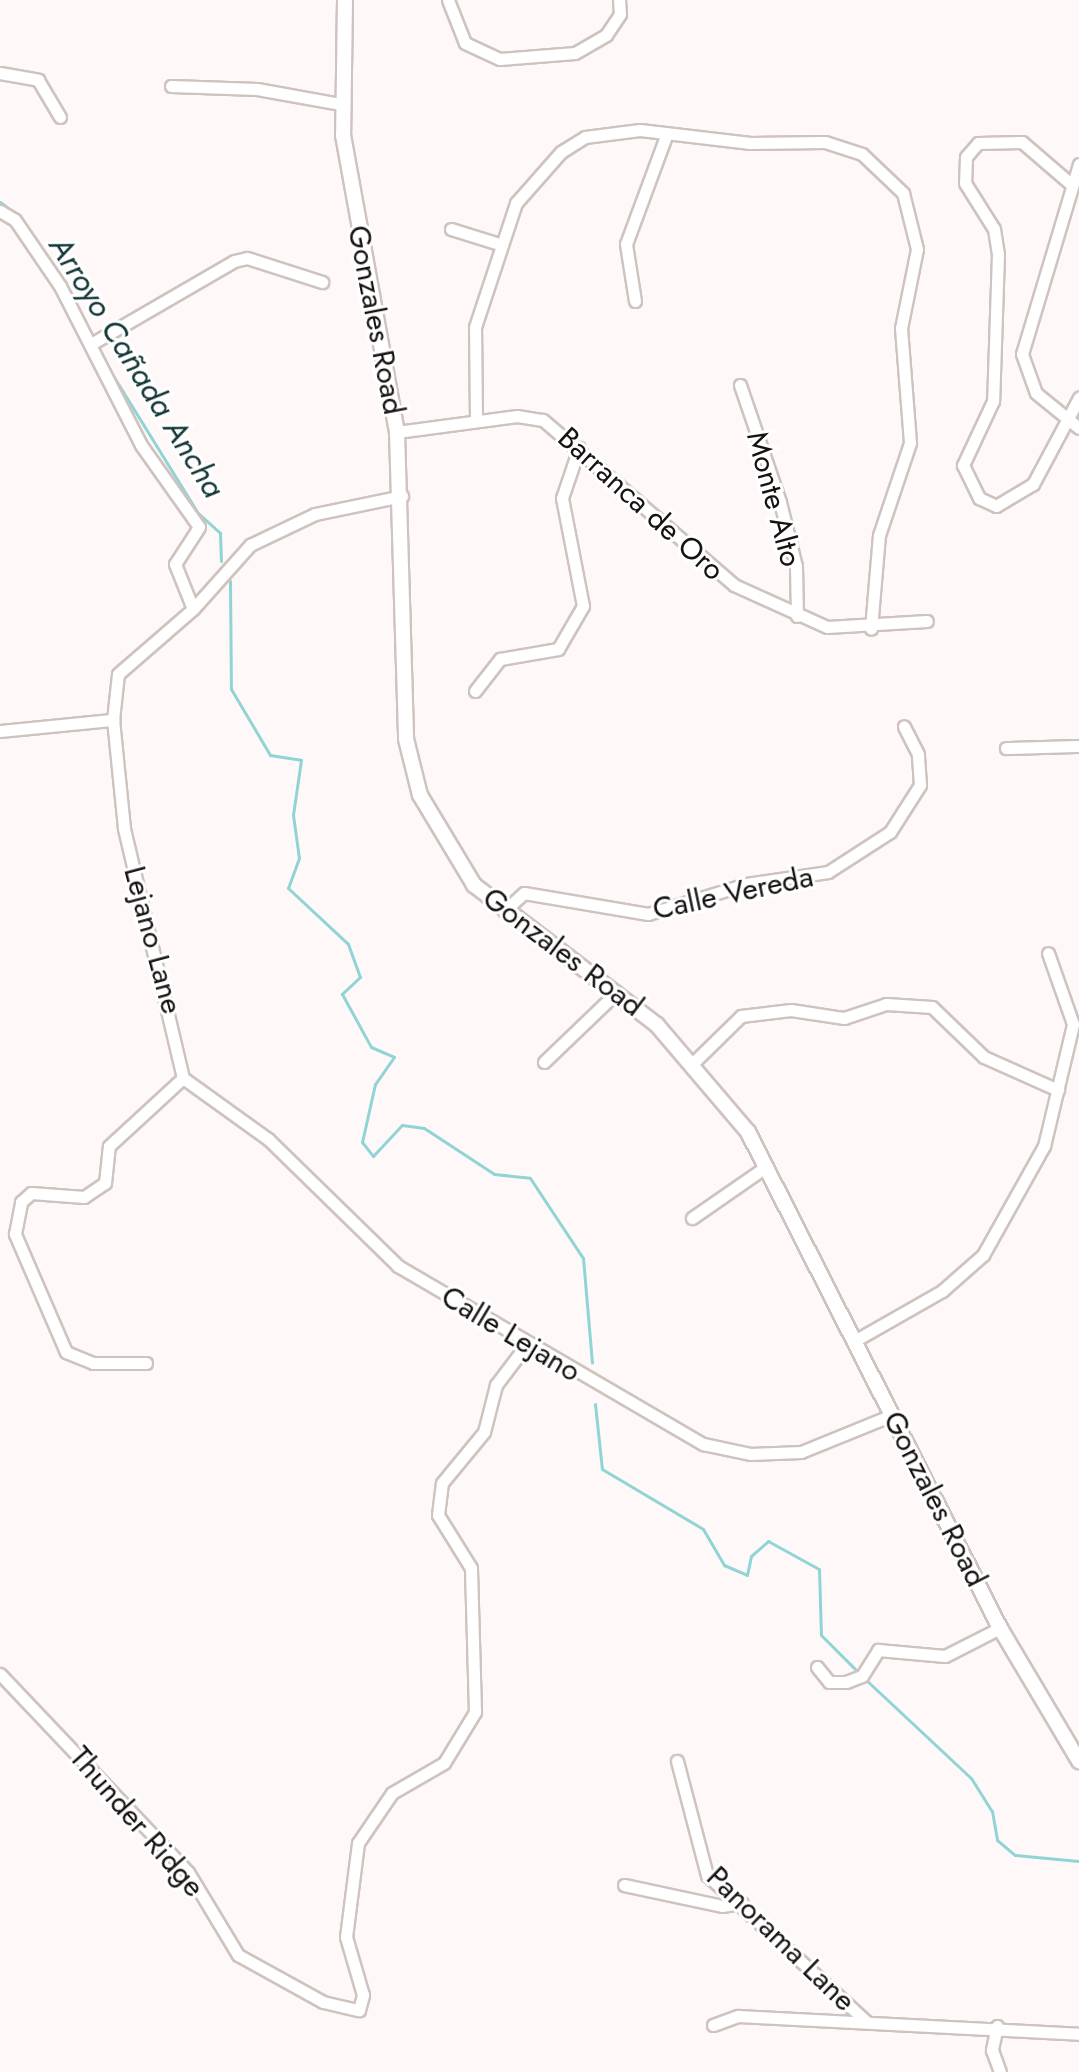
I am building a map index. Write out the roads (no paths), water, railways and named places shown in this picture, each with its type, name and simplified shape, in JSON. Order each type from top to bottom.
[{"type":"street","name":"Gonzales Road","points":[[345,0],[340,104],[397,432],[411,768],[449,852],[504,911],[617,992],[694,1062],[767,1166],[1000,1628],[1079,1761]]},
{"type":"street","points":[[448,0],[465,43],[500,59],[575,53],[606,35],[620,14],[619,0]]},
{"type":"street","points":[[0,73],[38,80],[60,117]]},
{"type":"street","points":[[171,86],[257,89],[340,104]]},
{"type":"street","points":[[476,420],[472,342],[502,245],[527,185],[561,152],[612,131],[843,147],[892,178],[912,212],[917,249],[901,328],[910,443],[879,535],[871,629]]},
{"type":"street","points":[[635,301],[626,244],[667,133]]},
{"type":"street","points":[[1072,185],[1022,142],[978,143],[966,157],[965,183],[994,229],[998,254],[993,401],[963,465],[966,481],[996,506],[1015,499],[1033,484],[1079,398]]},
{"type":"street","points":[[1079,164],[1022,345],[1032,386],[1079,428]]},
{"type":"street","points":[[0,211],[15,220],[60,286],[141,445],[199,527],[175,564],[193,609]]},
{"type":"street","points":[[451,229],[502,245]]},
{"type":"street","points":[[94,342],[234,261],[247,258],[322,282]]},
{"type":"street","name":"Monte Alto","points":[[740,385],[796,566],[797,616]]},
{"type":"street","name":"Barranca de Oro","points":[[397,432],[476,420],[531,416],[579,448],[707,569],[797,616],[837,629],[871,629],[927,621]]},
{"type":"street","points":[[475,691],[500,659],[558,649],[583,606],[562,498],[579,448]]},
{"type":"street","name":"Lejano Lane","points":[[183,1078],[124,828],[113,720],[118,674],[193,609],[250,545],[285,524],[402,496]]},
{"type":"street","points":[[0,731],[113,720]]},
{"type":"street","name":"Calle Vereda","points":[[504,911],[524,893],[648,914],[746,884],[828,872],[890,832],[920,785],[918,754],[904,726]]},
{"type":"street","points":[[1006,748],[1079,746]]},
{"type":"street","points":[[856,1340],[942,1291],[983,1255],[1044,1146],[1073,1024],[1048,953]]},
{"type":"street","points":[[544,1062],[617,992]]},
{"type":"street","points":[[694,1062],[741,1016],[791,1010],[844,1018],[886,1004],[932,1007],[984,1057],[1058,1090]]},
{"type":"street","points":[[146,1363],[93,1363],[66,1352],[15,1234],[21,1202],[31,1193],[84,1197],[105,1183],[109,1146],[183,1078]]},
{"type":"street","name":"Calle Lejano","points":[[183,1078],[268,1139],[380,1253],[527,1344],[727,1452],[801,1452],[892,1415]]},
{"type":"street","points":[[692,1218],[767,1166]]},
{"type":"street","name":"Thunder Ridge","points":[[0,1674],[188,1872],[238,1955],[347,2012],[364,2006],[346,1937],[358,1843],[392,1793],[420,1782],[464,1740],[475,1712],[471,1568],[438,1515],[442,1483],[484,1432],[496,1385],[527,1344]]},
{"type":"street","points":[[817,1667],[829,1682],[846,1682],[862,1676],[878,1650],[945,1656],[1000,1628]]},
{"type":"street","name":"Panorama Lane","points":[[677,1761],[703,1867],[866,2021]]},
{"type":"street","points":[[624,1885],[722,1906],[742,1903]]},
{"type":"street","points":[[713,2025],[738,2016],[997,2026],[1079,2034]]},
{"type":"street","points":[[997,2026],[992,2050],[1000,2072]]},
{"type":"waterway","name":"Arroyo Cañada Ancha","points":[[0,202],[16,214]]},
{"type":"waterway","name":"Arroyo Cañada Ancha","points":[[48,259],[64,283]]},
{"type":"waterway","name":"Arroyo Cañada Ancha","points":[[104,361],[198,513],[220,533],[221,561]]},
{"type":"waterway","name":"Arroyo Cañada Ancha","points":[[230,581],[231,689],[270,755],[301,760],[293,815],[299,858],[288,888],[348,944],[360,977],[342,994],[371,1047],[394,1057],[375,1084],[362,1142],[373,1156],[402,1125],[424,1128],[494,1174],[530,1178],[583,1258],[592,1363]]},
{"type":"waterway","name":"Arroyo Cañada Ancha","points":[[595,1404],[602,1469],[703,1529],[724,1565],[747,1575],[751,1556],[768,1541],[819,1569],[821,1635],[859,1673]]},
{"type":"waterway","name":"Arroyo Cañada Ancha","points":[[864,1678],[971,1778],[992,1811],[997,1840],[1015,1855],[1079,1861]]}]
